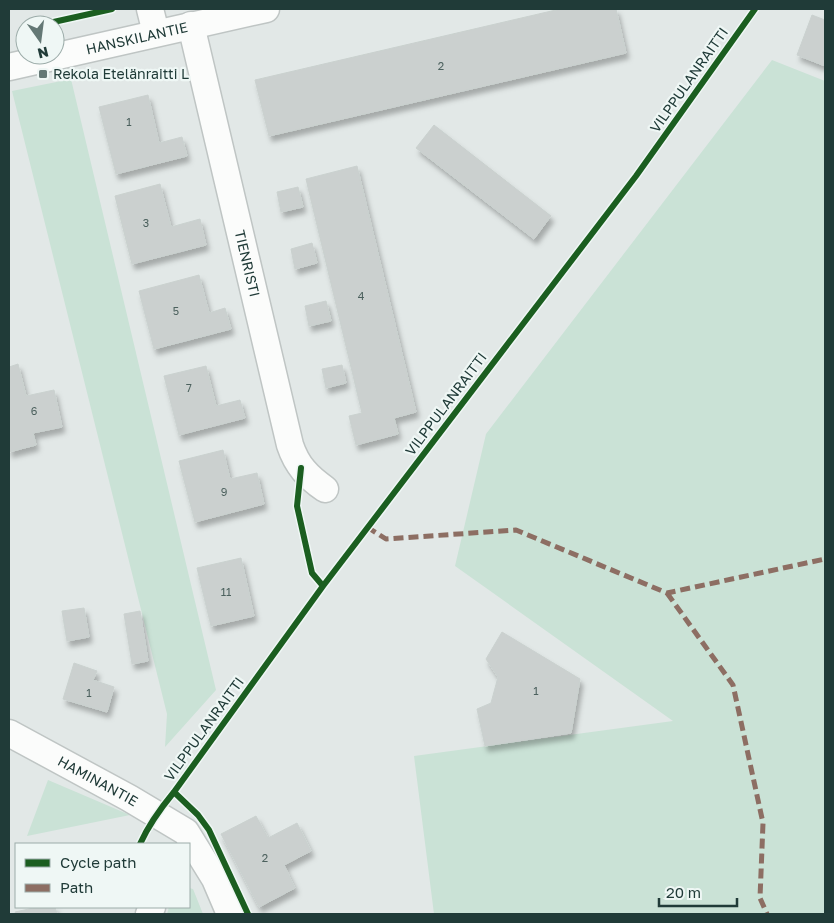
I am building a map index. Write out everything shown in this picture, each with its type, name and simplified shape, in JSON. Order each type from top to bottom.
[{"type":"street","name":"HANSKILANTIE","points":[[9,67],[153,21],[190,25],[266,9]]},
{"type":"street","name":"TIENRISTI","points":[[190,25],[290,445],[294,458],[301,468],[325,489]]},
{"type":"street","name":"HAMINANTIE","points":[[9,733],[129,798],[182,838]]},
{"type":"street","points":[[190,848],[216,879],[230,914]]},
{"type":"green space","points":[[772,60],[825,81],[825,914],[434,914],[414,756],[673,721],[455,566],[486,434]]},
{"type":"green space","points":[[71,79],[216,690],[165,747],[167,714],[12,91]]},
{"type":"green space","points":[[48,780],[130,815],[27,836]]},
{"type":"green space","points":[[190,888],[193,889],[203,914],[167,914],[169,908],[190,908]]},
{"type":"building","points":[[560,9],[616,9],[626,53],[269,136],[255,80]]},
{"type":"building","points":[[812,15],[825,20],[825,66],[797,55]]},
{"type":"building","points":[[148,95],[159,143],[182,137],[187,156],[116,174],[99,107]]},
{"type":"building","points":[[434,125],[551,216],[534,239],[416,148]]},
{"type":"building","points":[[357,166],[416,412],[394,418],[398,434],[356,445],[349,416],[362,413],[306,179]]},
{"type":"building","points":[[160,184],[171,227],[200,219],[206,245],[132,264],[115,196]]},
{"type":"building","points":[[298,187],[303,207],[281,212],[277,192]]},
{"type":"building","points":[[312,243],[317,263],[295,269],[291,249]]},
{"type":"building","points":[[199,275],[209,313],[225,308],[231,329],[154,349],[139,291]]},
{"type":"building","points":[[326,301],[331,321],[309,326],[305,306]]},
{"type":"building","points":[[18,364],[26,396],[54,390],[62,427],[33,433],[36,445],[9,452],[9,367]]},
{"type":"building","points":[[342,365],[346,383],[326,388],[322,369]]},
{"type":"building","points":[[206,366],[216,406],[240,400],[245,418],[179,435],[164,376]]},
{"type":"building","points":[[223,450],[230,479],[257,473],[264,504],[195,522],[179,461]]},
{"type":"building","points":[[241,558],[254,616],[211,626],[197,568]]},
{"type":"building","points":[[84,608],[89,637],[67,641],[62,611]]},
{"type":"building","points":[[140,611],[148,661],[132,664],[124,614]]},
{"type":"building","points":[[502,632],[580,679],[571,733],[485,746],[477,709],[491,703],[498,677],[486,659]]},
{"type":"building","points":[[74,663],[97,671],[93,680],[114,687],[107,712],[63,699]]},
{"type":"building","points":[[256,816],[268,838],[297,823],[311,851],[284,865],[295,888],[259,907],[221,834]]},
{"type":"building","points":[[33,908],[55,908],[57,914],[16,914],[15,912]]},
{"type":"marked path","points":[[367,527],[386,539],[516,530],[667,593],[825,559]]},
{"type":"marked path","points":[[667,593],[733,685],[763,823],[760,898],[767,914]]},
{"type":"cycle path","points":[[65,19],[112,9]]},
{"type":"cycle path","name":"VILPPULANRAITTI","points":[[140,843],[159,811],[323,586],[636,176],[755,9]]},
{"type":"cycle path","points":[[301,468],[297,506],[312,573],[323,586]]},
{"type":"cycle path","name":"VILPPULANRAITTI","points":[[174,792],[198,815],[209,830],[248,914]]},
{"type":"place","name":"Rekola Etelänraitti L","points":[[43,74]]}]
